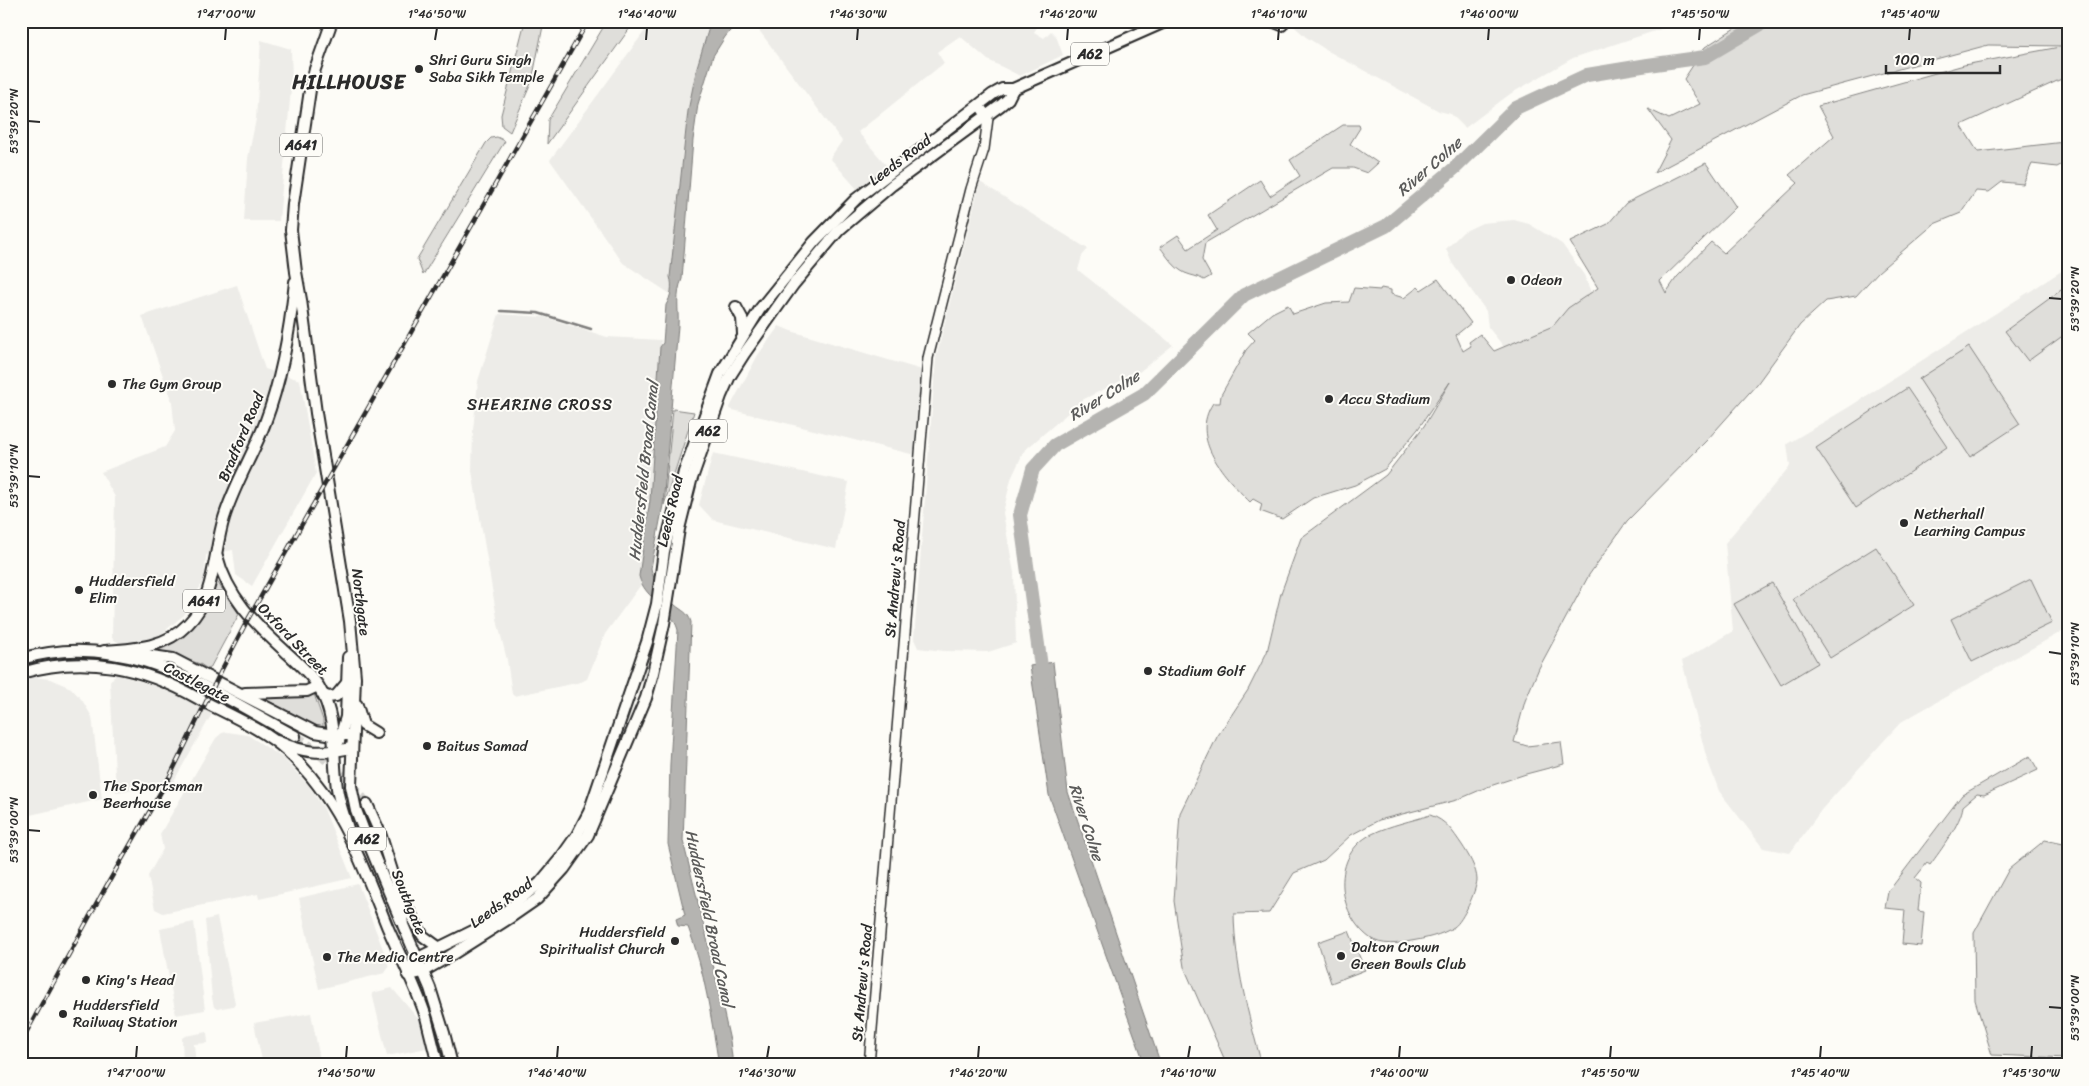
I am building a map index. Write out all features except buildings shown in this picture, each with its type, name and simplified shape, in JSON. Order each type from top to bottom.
[{"type":"main road","name":"Bradford Road","points":[[324,462],[291,230],[303,132],[315,69],[332,21]]},
{"type":"main road","name":"Leeds Road","points":[[416,959],[482,927],[506,911],[540,883],[560,860],[590,812],[640,666],[653,619],[664,551],[684,472],[709,400],[721,372],[743,335],[771,295],[814,242],[856,199],[1002,89],[1013,88],[1167,21]]},
{"type":"main road","name":"Leeds Road","points":[[422,972],[477,940],[536,899],[564,869],[588,835],[646,698],[666,611],[673,561],[691,480],[730,376],[793,285],[839,230],[892,185],[1008,99],[1013,88]]},
{"type":"main road","points":[[979,105],[987,114]]},
{"type":"main road","name":"St Andrew's Road","points":[[869,1065],[928,358],[971,189],[984,148],[987,114]]},
{"type":"main road","name":"Bradford Road","points":[[217,553],[225,516],[274,397],[292,311],[296,272]]},
{"type":"main road","points":[[736,307],[742,318],[743,335]]},
{"type":"main road","name":"Northgate","points":[[324,462],[344,580],[351,636],[354,695],[343,735],[351,748]]},
{"type":"main road","name":"A641","points":[[103,651],[148,646],[178,634],[190,622],[202,605],[210,587],[217,553]]},
{"type":"main road","name":"Oxford Street","points":[[217,553],[224,577],[243,609],[311,676],[343,735]]},
{"type":"main road","name":"A641","points":[[335,751],[343,735],[346,717],[346,684],[351,636]]},
{"type":"main road","name":"Castlegate","points":[[21,660],[55,652],[103,651],[152,655],[173,660],[315,732],[343,735]]},
{"type":"main road","name":"Castlegate","points":[[103,651],[162,667],[187,677],[294,736]]},
{"type":"main road","name":"Castlegate","points":[[21,673],[67,665],[121,667],[141,672],[190,694],[274,740],[305,751],[319,753],[351,748]]},
{"type":"main road","points":[[239,692],[252,694],[320,690],[328,697],[336,696],[346,684]]},
{"type":"main road","points":[[354,695],[361,722],[368,730],[376,733]]},
{"type":"main road","name":"Southgate","points":[[274,740],[316,781],[350,836]]},
{"type":"main road","name":"Southgate","points":[[351,748],[351,786],[356,810],[435,1004],[452,1065]]},
{"type":"main road","name":"Southgate","points":[[335,751],[337,788],[350,836],[425,1016],[438,1065]]},
{"type":"main road","name":"A62","points":[[367,804],[380,833],[400,896],[423,936],[438,947]]},
{"type":"main road","name":"A62","points":[[400,896],[402,925]]},
{"type":"main road","points":[[408,975],[416,959]]},
{"type":"main road","name":"A62","points":[[408,975],[422,972]]},
{"type":"shaded area","points":[[525,21],[544,21],[532,81],[510,132],[502,126],[501,115]]},
{"type":"shaded area","points":[[607,21],[635,21],[547,144],[548,120]]},
{"type":"shaded area","points":[[652,21],[711,21],[697,67],[688,111],[670,277],[672,295],[623,263],[550,160]]},
{"type":"shaded area","points":[[711,21],[738,21],[713,56],[698,104],[693,140],[682,279],[678,296],[678,326],[663,505],[651,568],[660,588],[686,614],[691,622],[683,841],[711,955],[730,1041],[733,1065],[719,1065],[707,995],[694,944],[688,927],[678,926],[676,919],[685,915],[668,844],[670,764],[678,630],[670,615],[646,591],[639,576],[650,500],[660,347],[663,343],[666,305],[671,291],[670,277],[688,111],[697,67]]},
{"type":"shaded area","points":[[752,21],[786,21],[792,28],[801,21],[1030,21],[1038,26],[1034,32],[1044,38],[1051,31],[1056,36],[1063,55],[1020,76],[988,60],[960,36],[937,52],[944,63],[858,132],[887,166],[857,189],[830,158],[842,141]]},
{"type":"shaded area","points":[[1288,21],[1685,21],[1573,58],[1510,94],[1465,128],[1451,114],[1439,111],[1328,51],[1306,37]]},
{"type":"shaded area","points":[[1746,21],[2068,21],[2068,76],[1961,125],[1978,152],[2064,142],[2068,143],[2068,161],[2057,167],[2032,164],[2023,184],[2002,182],[1989,192],[1976,191],[1961,213],[1934,224],[1878,272],[1856,296],[1826,301],[1800,325],[1757,384],[1707,440],[1627,521],[1589,575],[1539,668],[1525,701],[1514,742],[1527,746],[1561,742],[1564,764],[1487,787],[1457,800],[1379,820],[1351,835],[1324,860],[1294,873],[1269,913],[1234,914],[1237,952],[1247,1009],[1262,1065],[1227,1065],[1184,967],[1174,901],[1180,813],[1217,737],[1248,690],[1267,652],[1281,593],[1301,538],[1386,475],[1424,426],[1450,382],[1418,429],[1385,469],[1355,485],[1313,498],[1282,519],[1260,511],[1262,504],[1253,499],[1250,502],[1230,481],[1213,457],[1205,430],[1207,417],[1213,403],[1220,403],[1221,395],[1246,350],[1255,340],[1248,333],[1272,313],[1288,305],[1293,314],[1326,303],[1349,302],[1354,288],[1391,290],[1391,294],[1404,298],[1418,287],[1421,290],[1438,279],[1471,323],[1456,335],[1463,351],[1471,346],[1469,342],[1480,334],[1494,351],[1553,326],[1568,308],[1598,288],[1570,242],[1608,224],[1626,203],[1706,163],[1736,207],[1660,281],[1666,293],[1677,277],[1711,242],[1724,253],[1798,183],[1789,175],[1834,136],[1818,106],[1964,65],[2065,46],[1988,45],[1802,95],[1654,173],[1671,140],[1648,109],[1669,119],[1700,104],[1684,79],[1705,47]]},
{"type":"shaded area","points":[[261,40],[291,49],[292,78],[279,221],[244,221],[248,158],[256,119]]},
{"type":"shaded area","points":[[1343,125],[1359,125],[1360,128],[1350,144],[1378,163],[1367,173],[1353,168],[1333,168],[1205,243],[1202,260],[1211,276],[1204,280],[1177,268],[1160,247],[1178,235],[1188,249],[1217,230],[1208,215],[1260,180],[1270,196],[1300,176],[1290,160]]},
{"type":"shaded area","points":[[497,137],[505,141],[423,275],[417,259],[486,143],[491,138]]},
{"type":"shaded area","points":[[980,182],[1088,249],[1082,256],[1078,270],[1173,345],[1139,372],[1084,399],[1024,451],[1011,479],[1003,513],[1014,573],[1016,643],[988,652],[945,651],[918,648],[914,639],[936,358]]},
{"type":"shaded area","points":[[1514,220],[1529,224],[1562,244],[1584,275],[1593,297],[1557,331],[1508,352],[1488,327],[1486,311],[1452,263],[1446,249],[1463,232],[1482,223]]},
{"type":"shaded area","name":"Netherhall Learning Campus","points":[[2068,267],[2068,628],[1901,722],[1822,809],[1790,853],[1763,848],[1719,791],[1706,756],[1682,661],[1733,631],[1725,543],[1790,466],[1787,444],[1849,407]]},
{"type":"shaded area","points":[[237,285],[265,369],[300,380],[316,473],[252,586],[236,575],[233,550],[206,555],[204,580],[184,615],[161,634],[136,644],[120,644],[112,638],[115,497],[101,472],[165,447],[175,431],[172,402],[142,316]]},
{"type":"shaded area","points":[[2068,285],[2068,332],[2028,361],[2005,331]]},
{"type":"shaded area","points":[[499,314],[544,317],[607,337],[661,340],[650,500],[639,576],[640,586],[605,634],[587,679],[581,682],[514,696],[512,694],[507,660],[498,624],[472,471],[473,430],[478,381]]},
{"type":"shaded area","points":[[779,326],[922,370],[915,455],[729,409],[758,355]]},
{"type":"shaded area","points":[[1969,347],[2020,424],[1970,457],[1919,379]]},
{"type":"shaded area","points":[[1907,388],[1947,447],[1856,508],[1816,448]]},
{"type":"shaded area","points":[[673,409],[694,412],[664,505]]},
{"type":"shaded area","points":[[713,453],[849,482],[836,549],[713,520],[699,505]]},
{"type":"shaded area","points":[[1876,547],[1914,605],[1830,658],[1793,599]]},
{"type":"shaded area","points":[[2031,579],[2052,623],[1972,662],[1951,619]]},
{"type":"shaded area","points":[[216,580],[239,614],[209,670],[200,664],[159,650],[180,638],[196,622],[208,603]]},
{"type":"shaded area","points":[[1772,583],[1818,663],[1781,685],[1734,604]]},
{"type":"shaded area","points":[[1053,662],[1068,792],[1161,1065],[1145,1065],[1049,795],[1030,666]]},
{"type":"shaded area","points":[[116,674],[159,687],[213,712],[171,786],[116,792],[110,682]]},
{"type":"shaded area","points":[[21,678],[50,679],[71,688],[82,700],[92,717],[102,799],[21,817]]},
{"type":"shaded area","points":[[314,694],[323,720],[323,730],[263,698],[309,697]]},
{"type":"shaded area","points":[[222,733],[248,735],[283,758],[309,786],[324,809],[352,878],[259,899],[258,894],[163,913],[155,909],[148,876],[163,849],[160,834],[216,738]]},
{"type":"shaded area","points":[[2030,756],[2038,770],[1984,795],[1977,794],[1963,806],[1959,820],[1945,844],[1930,865],[1927,863],[1915,878],[1921,883],[1918,911],[1924,912],[1921,946],[1902,944],[1905,910],[1885,908],[1888,892],[1962,795]]},
{"type":"shaded area","points":[[1430,815],[1445,823],[1452,831],[1474,866],[1477,880],[1469,905],[1458,924],[1439,934],[1396,943],[1374,941],[1359,927],[1350,914],[1345,899],[1344,869],[1350,855],[1359,843],[1372,834]]},
{"type":"shaded area","points":[[2045,840],[2068,845],[2068,1058],[1992,1055],[1975,1000],[1974,933],[2009,869]]},
{"type":"shaded area","points":[[358,884],[389,967],[385,973],[319,989],[299,898]]},
{"type":"shaded area","points":[[217,917],[235,1003],[233,1006],[217,1009],[214,1007],[212,998],[205,920]]},
{"type":"shaded area","points":[[194,922],[205,1010],[176,1015],[160,929]]},
{"type":"shaded area","name":"Dalton Crown Green Bowls Club","points":[[1349,931],[1365,970],[1331,983],[1318,942]]},
{"type":"shaded area","points":[[392,988],[420,1021],[427,1048],[387,1056],[372,993]]},
{"type":"shaded area","points":[[311,1013],[321,1065],[263,1065],[254,1023]]},
{"type":"shaded area","points":[[207,1032],[208,1043],[194,1044],[196,1065],[183,1065],[182,1038]]},
{"type":"waterway","name":"River Colne","points":[[1043,681],[1020,515],[1033,469],[1055,445],[1144,394],[1244,295],[1386,226],[1456,167],[1516,108],[1587,75],[1705,57],[1766,21]]},
{"type":"waterway","points":[[501,311],[538,313],[591,329]]},
{"type":"tunnel","points":[[295,736],[334,767],[367,804]]},
{"type":"railway","points":[[21,1042],[103,892],[170,776],[247,621],[588,21]]},
{"type":"place","name":"Shri Guru Singh Saba Sikh Temple","points":[[419,69]]},
{"type":"place","name":"Odeon","points":[[1511,280]]},
{"type":"place","name":"The Gym Group","points":[[112,384]]},
{"type":"place","name":"Accu Stadium","points":[[1329,399]]},
{"type":"place","name":"Netherhall Learning Campus","points":[[1904,523]]},
{"type":"place","name":"Huddersfield Elim","points":[[79,590]]},
{"type":"place","name":"Stadium Golf","points":[[1148,671]]},
{"type":"place","name":"Baitus Samad","points":[[427,746]]},
{"type":"place","name":"The Sportsman Beerhouse","points":[[93,795]]},
{"type":"place","name":"Huddersfield Spiritualist Church","points":[[675,941]]},
{"type":"place","name":"Dalton Crown Green Bowls Club","points":[[1341,956]]},
{"type":"place","name":"The Media Centre","points":[[327,957]]},
{"type":"place","name":"King's Head","points":[[86,980]]},
{"type":"place","name":"Huddersfield Railway Station","points":[[63,1014]]},
{"type":"district","name":"HILLHOUSE","points":[[349,82]]},
{"type":"district","name":"SHEARING CROSS","points":[[540,404]]},
{"type":"water label","name":"Huddersfield Broad Canal","points":[[643,471]]},
{"type":"water label","name":"Huddersfield Broad Canal","points":[[710,918]]}]
